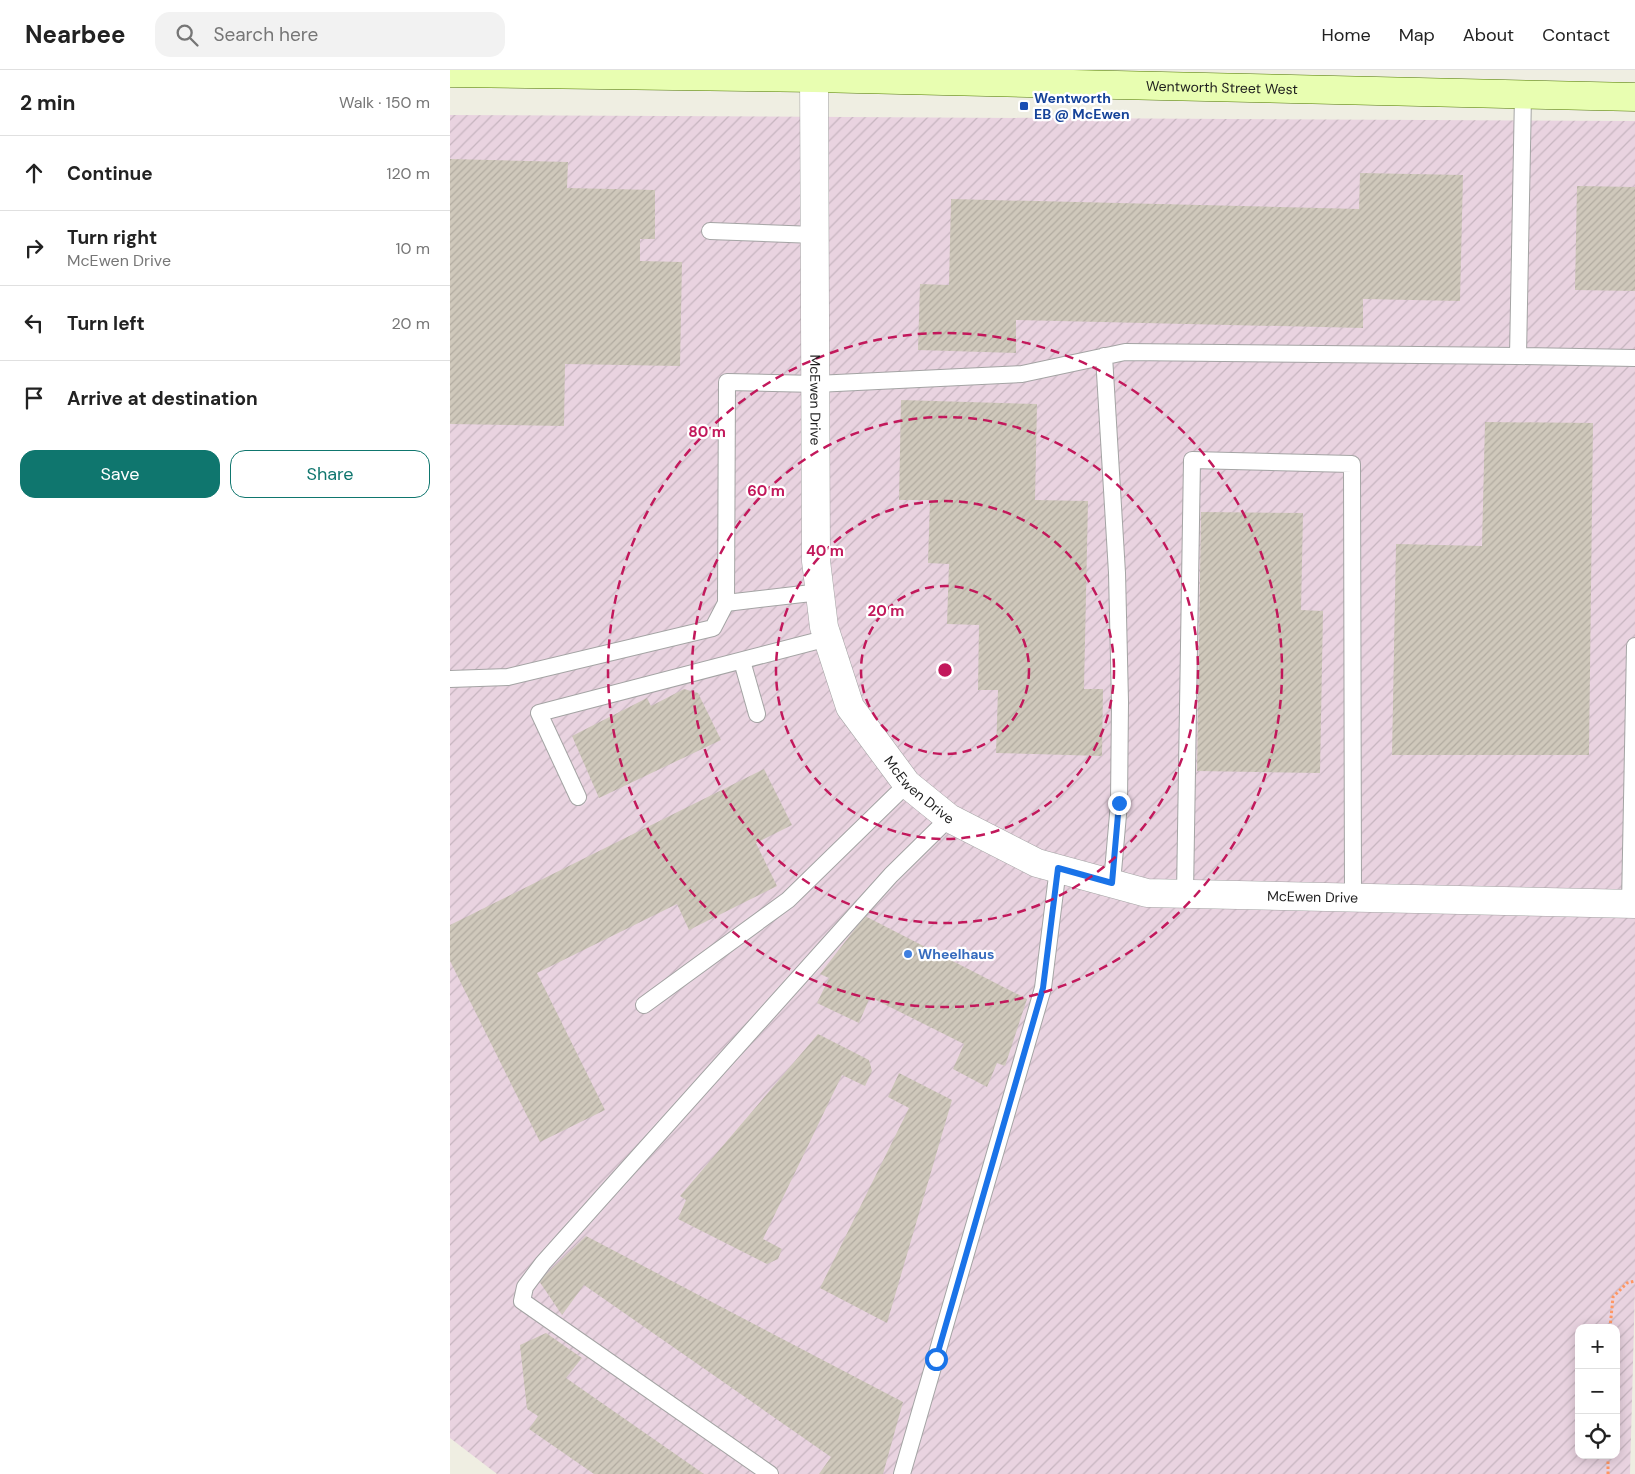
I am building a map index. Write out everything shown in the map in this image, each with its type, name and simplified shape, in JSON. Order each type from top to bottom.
[{"type":"main road","name":"Wentworth Street West","points":[[450,73],[814,74],[1635,97]]},
{"type":"street","name":"McEwen Drive","points":[[814,74],[816,561],[824,627],[850,707],[908,784],[949,818],[1037,863],[1147,892],[1633,904]]},
{"type":"lane","points":[[1518,356],[1523,94]]},
{"type":"lane","points":[[710,231],[815,235]]},
{"type":"lane","points":[[450,679],[508,677],[713,628],[726,603],[727,382],[816,384],[1022,374],[1104,356],[1135,352],[1635,358]]},
{"type":"lane","points":[[1104,356],[1117,573],[1120,702],[1119,803],[1112,883]]},
{"type":"lane","points":[[1185,894],[1192,460],[1352,464],[1353,898]]},
{"type":"lane","points":[[726,603],[820,592]]},
{"type":"lane","points":[[578,797],[539,713],[828,638]]},
{"type":"lane","points":[[1633,904],[1635,646]]},
{"type":"lane","points":[[742,661],[757,714]]},
{"type":"lane","points":[[644,1005],[788,900],[908,784]]},
{"type":"lane","points":[[770,1474],[522,1301],[524,1287],[543,1263],[891,875],[949,818]]},
{"type":"lane","points":[[902,1474],[1043,988],[1058,868]]},
{"type":"path","points":[[1610,1324],[1613,1297],[1627,1283],[1635,1281]]},
{"type":"path","points":[[1608,1459],[1608,1474]]},
{"type":"shaded area","points":[[450,115],[1635,121],[1635,1288],[1630,1474],[497,1474],[450,1438]]},
{"type":"building","points":[[450,159],[568,162],[567,188],[655,190],[655,239],[640,239],[640,261],[682,262],[680,366],[565,364],[564,426],[450,424]]},
{"type":"building","points":[[1360,173],[1463,175],[1460,301],[1363,299],[1363,328],[1016,320],[1016,353],[918,350],[920,284],[949,285],[951,199],[1359,209]]},
{"type":"building","points":[[1577,186],[1635,187],[1635,291],[1575,290]]},
{"type":"building","points":[[901,400],[1037,404],[1035,500],[1088,501],[1084,689],[1103,689],[1102,756],[996,753],[998,690],[978,690],[979,625],[947,624],[949,564],[928,563],[930,500],[899,500]]},
{"type":"building","points":[[1485,422],[1593,423],[1589,755],[1392,755],[1396,544],[1482,546]]},
{"type":"building","points":[[1201,512],[1303,513],[1301,610],[1323,611],[1320,773],[1197,771]]},
{"type":"building","points":[[684,689],[698,693],[721,740],[599,798],[572,736],[647,698],[651,706]]},
{"type":"building","points":[[764,769],[792,825],[756,843],[777,886],[689,930],[677,904],[537,973],[605,1110],[540,1142],[450,961],[450,925]]},
{"type":"building","points":[[865,916],[1027,999],[1005,1066],[997,1063],[987,1087],[953,1069],[964,1044],[870,997],[859,1023],[817,1003],[829,978],[820,974]]},
{"type":"building","points":[[818,1034],[869,1060],[872,1071],[865,1086],[842,1075],[763,1239],[782,1249],[778,1259],[767,1264],[678,1219],[686,1200],[680,1196]]},
{"type":"building","points":[[899,1073],[952,1100],[887,1323],[820,1288],[909,1108],[888,1097]]},
{"type":"building","points":[[586,1236],[903,1402],[883,1474],[819,1474],[831,1457],[584,1285],[562,1315],[539,1281]]},
{"type":"building","points":[[546,1333],[582,1358],[566,1378],[704,1474],[594,1474],[529,1429],[538,1416],[527,1409],[520,1345]]},
{"type":"place","name":"Wentworth EB @ McEwen","points":[[1024,106]]},
{"type":"place","name":"Wheelhaus","points":[[908,954]]},
{"type":"route","points":[[936,1359],[1043,988],[1058,868],[1112,883],[1119,803]]}]
